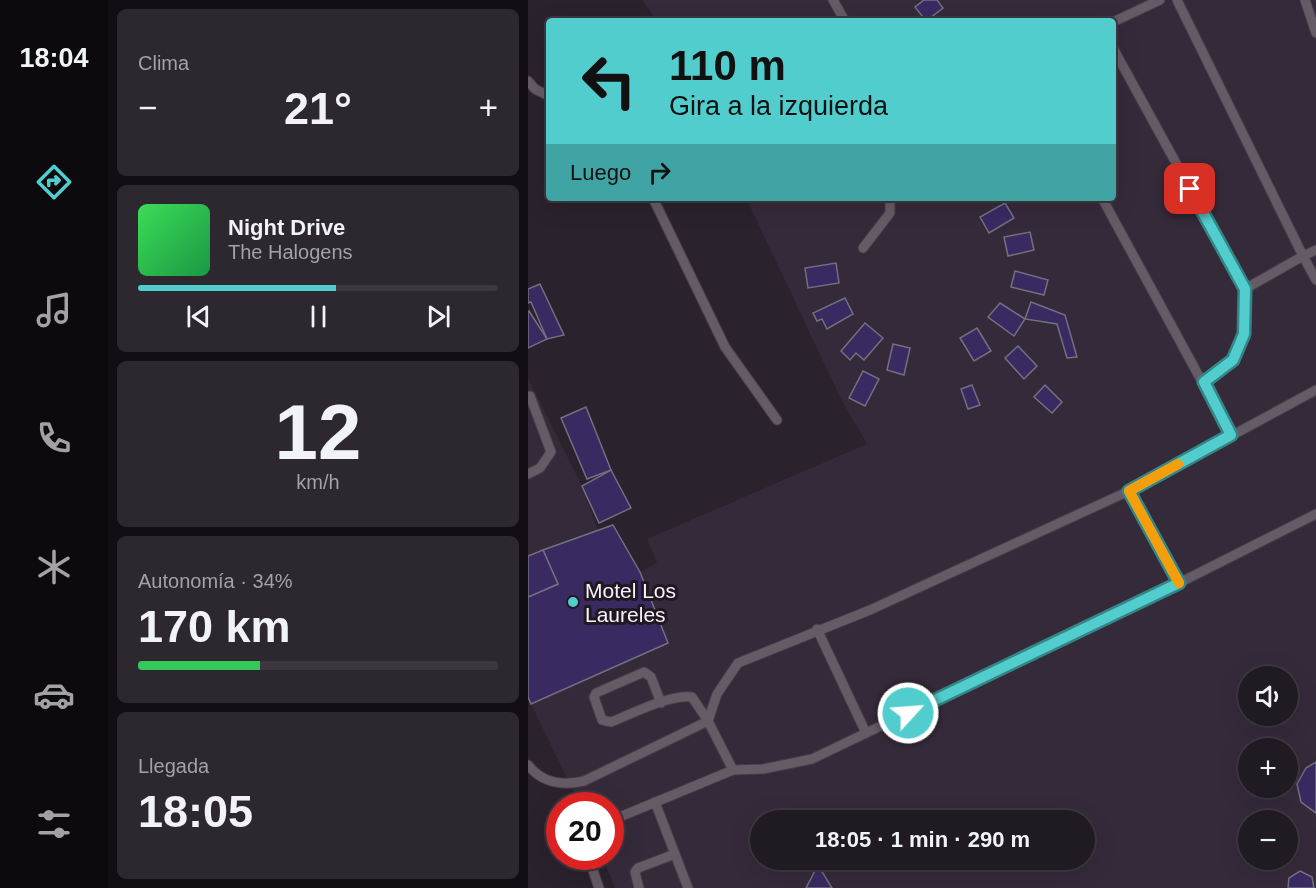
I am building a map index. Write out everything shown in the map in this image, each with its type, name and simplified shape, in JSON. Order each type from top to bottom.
[{"type":"lane","points":[[833,0],[844,18]]},
{"type":"lane","points":[[1116,21],[1160,0]]},
{"type":"lane","points":[[1177,0],[1316,280]]},
{"type":"lane","points":[[1305,0],[1316,33]]},
{"type":"lane","points":[[1116,53],[1245,289],[1244,334],[1233,360],[1204,382]]},
{"type":"lane","points":[[528,81],[535,89],[546,94]]},
{"type":"lane","points":[[654,201],[724,347],[777,420]]},
{"type":"lane","points":[[863,248],[891,213],[890,201]]},
{"type":"lane","points":[[1104,201],[1231,435]]},
{"type":"lane","points":[[1245,289],[1316,250]]},
{"type":"lane","points":[[528,765],[536,775],[566,785],[584,781],[708,721],[717,694],[738,663],[817,629],[870,610],[1129,491],[1316,390]]},
{"type":"lane","points":[[528,474],[540,468],[551,452],[529,395]]},
{"type":"lane","points":[[1129,491],[1179,583]]},
{"type":"lane","points":[[624,815],[733,770],[764,769],[812,759],[1179,583],[1316,514]]},
{"type":"lane","points":[[817,629],[866,733]]},
{"type":"lane","points":[[661,703],[651,677],[644,672],[596,693],[594,696],[602,720],[606,722],[685,696],[692,697],[708,721],[733,770]]},
{"type":"lane","points":[[655,802],[688,888]]},
{"type":"lane","points":[[639,888],[635,872],[638,868],[675,854]]},
{"type":"lane","points":[[593,870],[599,888]]},
{"type":"shaded area","points":[[642,0],[1316,0],[1316,888],[615,888],[607,870],[624,870],[624,792],[574,792],[531,704],[668,643],[640,572],[657,563],[647,539],[867,444],[841,399],[747,201],[1116,201],[1116,18],[655,18]]},
{"type":"shaded area","points":[[528,378],[582,486],[598,531],[528,556]]},
{"type":"building","points":[[924,0],[937,0],[943,8],[930,18],[924,18],[915,7]]},
{"type":"building","points":[[1005,203],[1014,218],[989,233],[980,217]]},
{"type":"building","points":[[1030,232],[1034,250],[1008,256],[1004,237]]},
{"type":"building","points":[[836,263],[839,283],[808,288],[805,268]]},
{"type":"building","points":[[1015,271],[1048,280],[1044,295],[1011,287]]},
{"type":"building","points":[[540,284],[564,335],[547,339],[531,302],[528,303],[528,289]]},
{"type":"building","points":[[845,298],[853,314],[827,329],[822,319],[817,321],[813,313]]},
{"type":"building","points":[[1031,302],[1065,315],[1077,357],[1067,358],[1057,324],[1025,319]]},
{"type":"building","points":[[1000,303],[1025,319],[1014,336],[988,317]]},
{"type":"building","points":[[528,312],[547,339],[528,348]]},
{"type":"building","points":[[865,323],[883,338],[864,360],[856,353],[850,360],[841,351]]},
{"type":"building","points":[[977,328],[991,351],[974,361],[960,338]]},
{"type":"building","points":[[893,344],[910,348],[904,375],[887,370]]},
{"type":"building","points":[[1018,346],[1037,366],[1024,379],[1005,358]]},
{"type":"building","points":[[863,371],[879,379],[865,406],[849,398]]},
{"type":"building","points":[[972,385],[980,405],[968,409],[961,389]]},
{"type":"building","points":[[1045,385],[1062,402],[1052,413],[1034,397]]},
{"type":"building","points":[[586,407],[611,470],[587,479],[561,418]]},
{"type":"building","points":[[611,470],[631,508],[599,523],[582,486]]},
{"type":"building","points":[[613,525],[640,572],[668,643],[531,704],[528,697],[528,597],[558,584],[543,550]]},
{"type":"building","points":[[543,550],[558,584],[528,597],[528,556]]},
{"type":"building","points":[[1316,762],[1316,813],[1301,802],[1298,788],[1298,782],[1306,768]]},
{"type":"building","points":[[815,870],[821,870],[832,888],[806,888]]},
{"type":"building","points":[[1300,871],[1312,877],[1314,888],[1288,888],[1289,878]]},
{"type":"slow traffic","points":[[1178,464],[1129,491],[1179,583]]},
{"type":"place","name":"Motel Los Laureles","points":[[573,602]]},
{"type":"route","points":[[908,713],[1179,583],[1129,491],[1231,435],[1204,382],[1233,360],[1244,334],[1245,289],[1190,189]]}]
